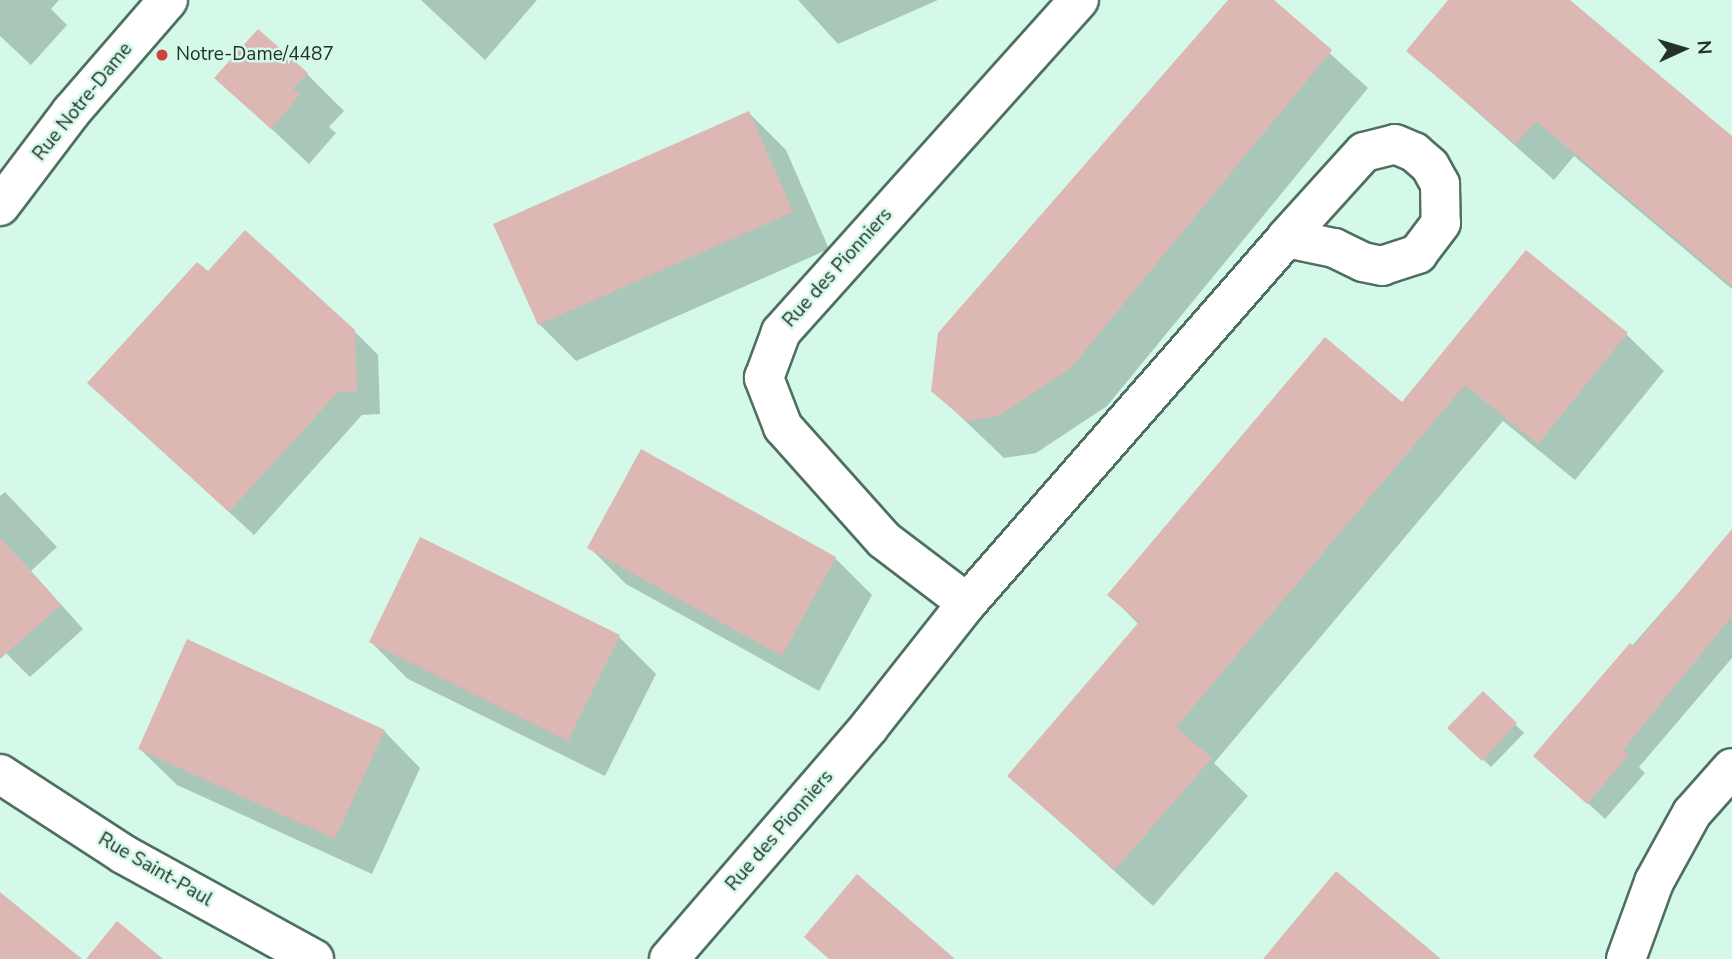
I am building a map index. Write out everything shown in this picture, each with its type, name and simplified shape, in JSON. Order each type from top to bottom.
[{"type":"street","name":"Rue Notre-Dame","points":[[0,206],[71,112],[168,0]]},
{"type":"street","name":"Rue des Pionniers","points":[[967,603],[884,540],[783,426],[764,377],[781,332],[1079,0]]},
{"type":"street","name":"Rue des Pionniers","points":[[669,959],[869,727],[967,603],[1286,238]]},
{"type":"street","points":[[1626,959],[1654,882],[1692,813],[1732,768]]},
{"type":"street","name":"Rue Saint-Paul","points":[[0,774],[122,854],[314,959]]},
{"type":"building","points":[[1228,0],[1274,0],[1332,50],[1070,369],[998,416],[966,421],[931,391],[938,333]]},
{"type":"building","points":[[1448,0],[1570,0],[1732,136],[1732,286],[1536,121],[1516,144],[1406,51]]},
{"type":"building","points":[[258,29],[308,73],[293,89],[300,95],[271,129],[214,78]]},
{"type":"building","points":[[749,111],[793,212],[538,325],[493,224]]},
{"type":"building","points":[[245,230],[355,330],[357,391],[338,392],[229,512],[87,383],[197,262],[208,271]]},
{"type":"building","points":[[1526,250],[1628,333],[1538,444],[1465,385],[1176,727],[1212,758],[1115,870],[1007,776],[1139,622],[1107,595],[1325,337],[1402,402]]},
{"type":"building","points":[[641,449],[836,557],[782,656],[587,548]]},
{"type":"building","points":[[1732,529],[1732,616],[1623,750],[1629,755],[1587,804],[1533,756],[1630,643],[1634,646]]},
{"type":"building","points":[[0,537],[61,605],[0,659]]},
{"type":"building","points":[[420,537],[620,635],[568,741],[369,642]]},
{"type":"building","points":[[187,639],[385,730],[335,839],[138,749]]},
{"type":"building","points":[[1483,691],[1517,723],[1482,761],[1447,728]]},
{"type":"building","points":[[1336,871],[1441,959],[1263,959]]},
{"type":"building","points":[[857,874],[955,959],[829,959],[804,937]]},
{"type":"building","points":[[0,892],[82,959],[0,959]]},
{"type":"building","points":[[117,921],[163,959],[86,959]]},
{"type":"place","name":"Notre-Dame/4487","points":[[162,55]]}]
